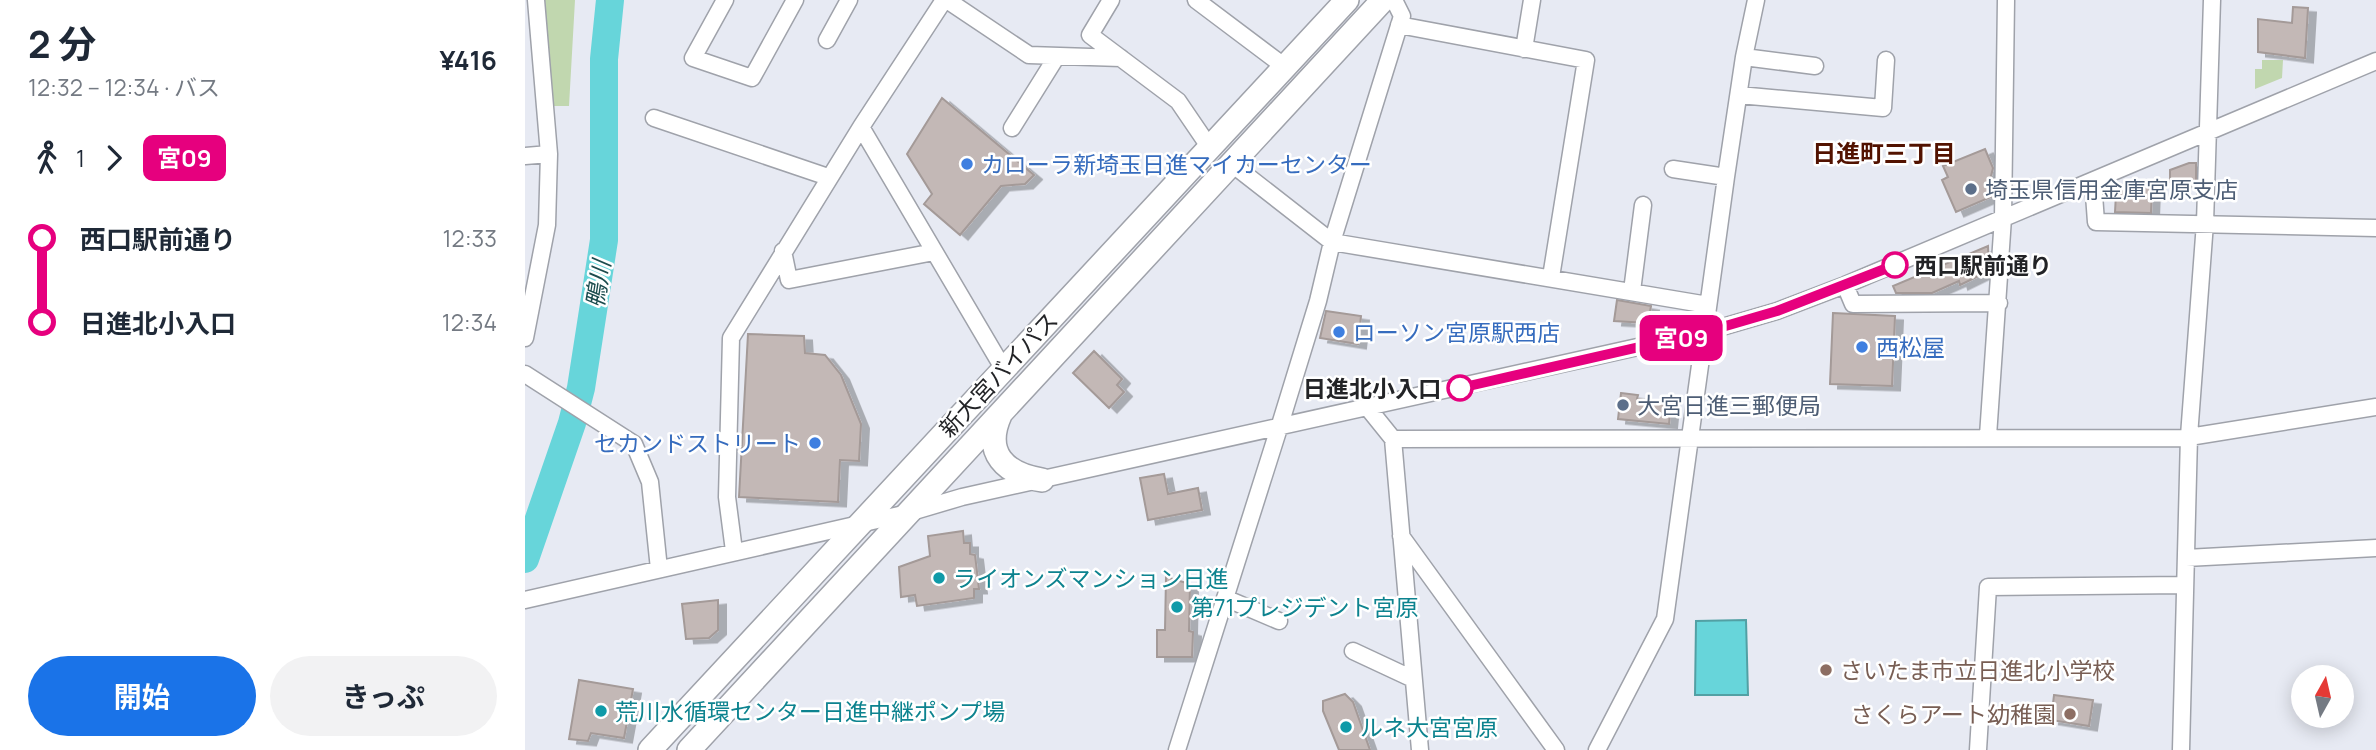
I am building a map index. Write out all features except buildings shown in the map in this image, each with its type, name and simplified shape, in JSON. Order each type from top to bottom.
[{"type":"highway","name":"新大宮バイパス","points":[[650,750],[1347,0]]},
{"type":"highway","name":"新大宮バイパス","points":[[689,750],[1383,0]]},
{"type":"highway","points":[[1000,415],[994,435],[997,455],[1018,475],[1042,480]]},
{"type":"street","points":[[525,338],[547,225],[549,154],[536,0]]},
{"type":"street","points":[[725,0],[693,58],[752,78],[795,0]]},
{"type":"street","points":[[827,40],[849,0]]},
{"type":"street","points":[[734,551],[727,497],[731,338],[828,177],[945,0],[1029,55],[1121,58]]},
{"type":"street","points":[[1111,0],[1090,35],[1178,101],[1210,148]]},
{"type":"street","points":[[1196,0],[1285,67]]},
{"type":"street","points":[[1177,750],[1318,301],[1332,243],[1402,16],[1394,0]]},
{"type":"street","points":[[1524,49],[1532,0]]},
{"type":"street","points":[[1597,750],[1665,619],[1726,177],[1744,57],[1756,0]]},
{"type":"street","points":[[1988,436],[2003,218],[2006,0]]},
{"type":"street","points":[[2181,750],[2189,436],[2205,223],[2212,0]]},
{"type":"street","points":[[1399,25],[1586,60],[1551,277]]},
{"type":"street","points":[[1012,128],[1057,56]]},
{"type":"street","points":[[1744,57],[1815,66]]},
{"type":"street","points":[[1739,94],[1883,108],[1886,60]]},
{"type":"street","points":[[530,598],[908,513],[962,497],[1705,332],[1777,311],[1845,285],[2376,61]]},
{"type":"street","points":[[655,118],[828,177]]},
{"type":"street","points":[[861,127],[1003,368]]},
{"type":"street","points":[[525,156],[549,154]]},
{"type":"street","points":[[1231,164],[1332,243],[1708,305]]},
{"type":"street","points":[[1673,169],[1726,177]]},
{"type":"street","points":[[2093,181],[2095,222],[2376,228]]},
{"type":"street","points":[[1632,291],[1643,205]]},
{"type":"street","points":[[783,251],[789,280],[934,252]]},
{"type":"street","points":[[1845,285],[1853,304],[1999,303]]},
{"type":"street","points":[[525,374],[600,419],[634,444],[644,464],[653,500],[659,569]]},
{"type":"street","points":[[1393,439],[2189,436],[2376,407]]},
{"type":"street","points":[[1368,408],[1393,439],[1399,534],[1420,750]]},
{"type":"street","points":[[1399,534],[1556,750]]},
{"type":"street","points":[[2186,558],[2376,548]]},
{"type":"street","points":[[1978,750],[1988,587],[2185,585]]},
{"type":"street","points":[[1224,598],[1279,621]]},
{"type":"street","points":[[1353,651],[1413,679]]},
{"type":"green space","points":[[545,0],[575,0],[569,106],[552,106]]},
{"type":"green space","points":[[2262,60],[2283,60],[2282,78],[2255,89],[2255,69],[2262,69]]},
{"type":"water","points":[[1746,620],[1748,695],[1695,695],[1696,621]]},
{"type":"waterway","name":"鴨川","points":[[525,559],[572,423],[581,388],[604,240],[604,59],[610,0]]},
{"type":"bus line","name":"宮09","points":[[1460,388],[1705,332],[1777,311],[1895,265]]},
{"type":"place","name":"カローラ新埼玉日進マイカーセンター","points":[[967,164]]},
{"type":"place","name":"埼玉県信用金庫宮原支店","points":[[1971,189]]},
{"type":"place","name":"西口駅前通り","points":[[1895,265]]},
{"type":"place","name":"ローソン宮原駅西店","points":[[1339,332]]},
{"type":"place","name":"西松屋","points":[[1862,347]]},
{"type":"place","name":"日進北小入口","points":[[1460,388]]},
{"type":"place","name":"大宮日進三郵便局","points":[[1623,405]]},
{"type":"place","name":"セカンドストリート","points":[[815,443]]},
{"type":"place","name":"ライオンズマンション日進","points":[[939,578]]},
{"type":"place","name":"第71プレジデント宮原","points":[[1177,607]]},
{"type":"place","name":"さいたま市立日進北小学校","points":[[1826,670]]},
{"type":"place","name":"荒川水循環センター日進中継ポンプ場","points":[[601,711]]},
{"type":"place","name":"さくらアート幼稚園","points":[[2070,714]]},
{"type":"place","name":"ルネ大宮宮原","points":[[1346,727]]},
{"type":"district","name":"日進町三丁目","points":[[1884,152]]}]
